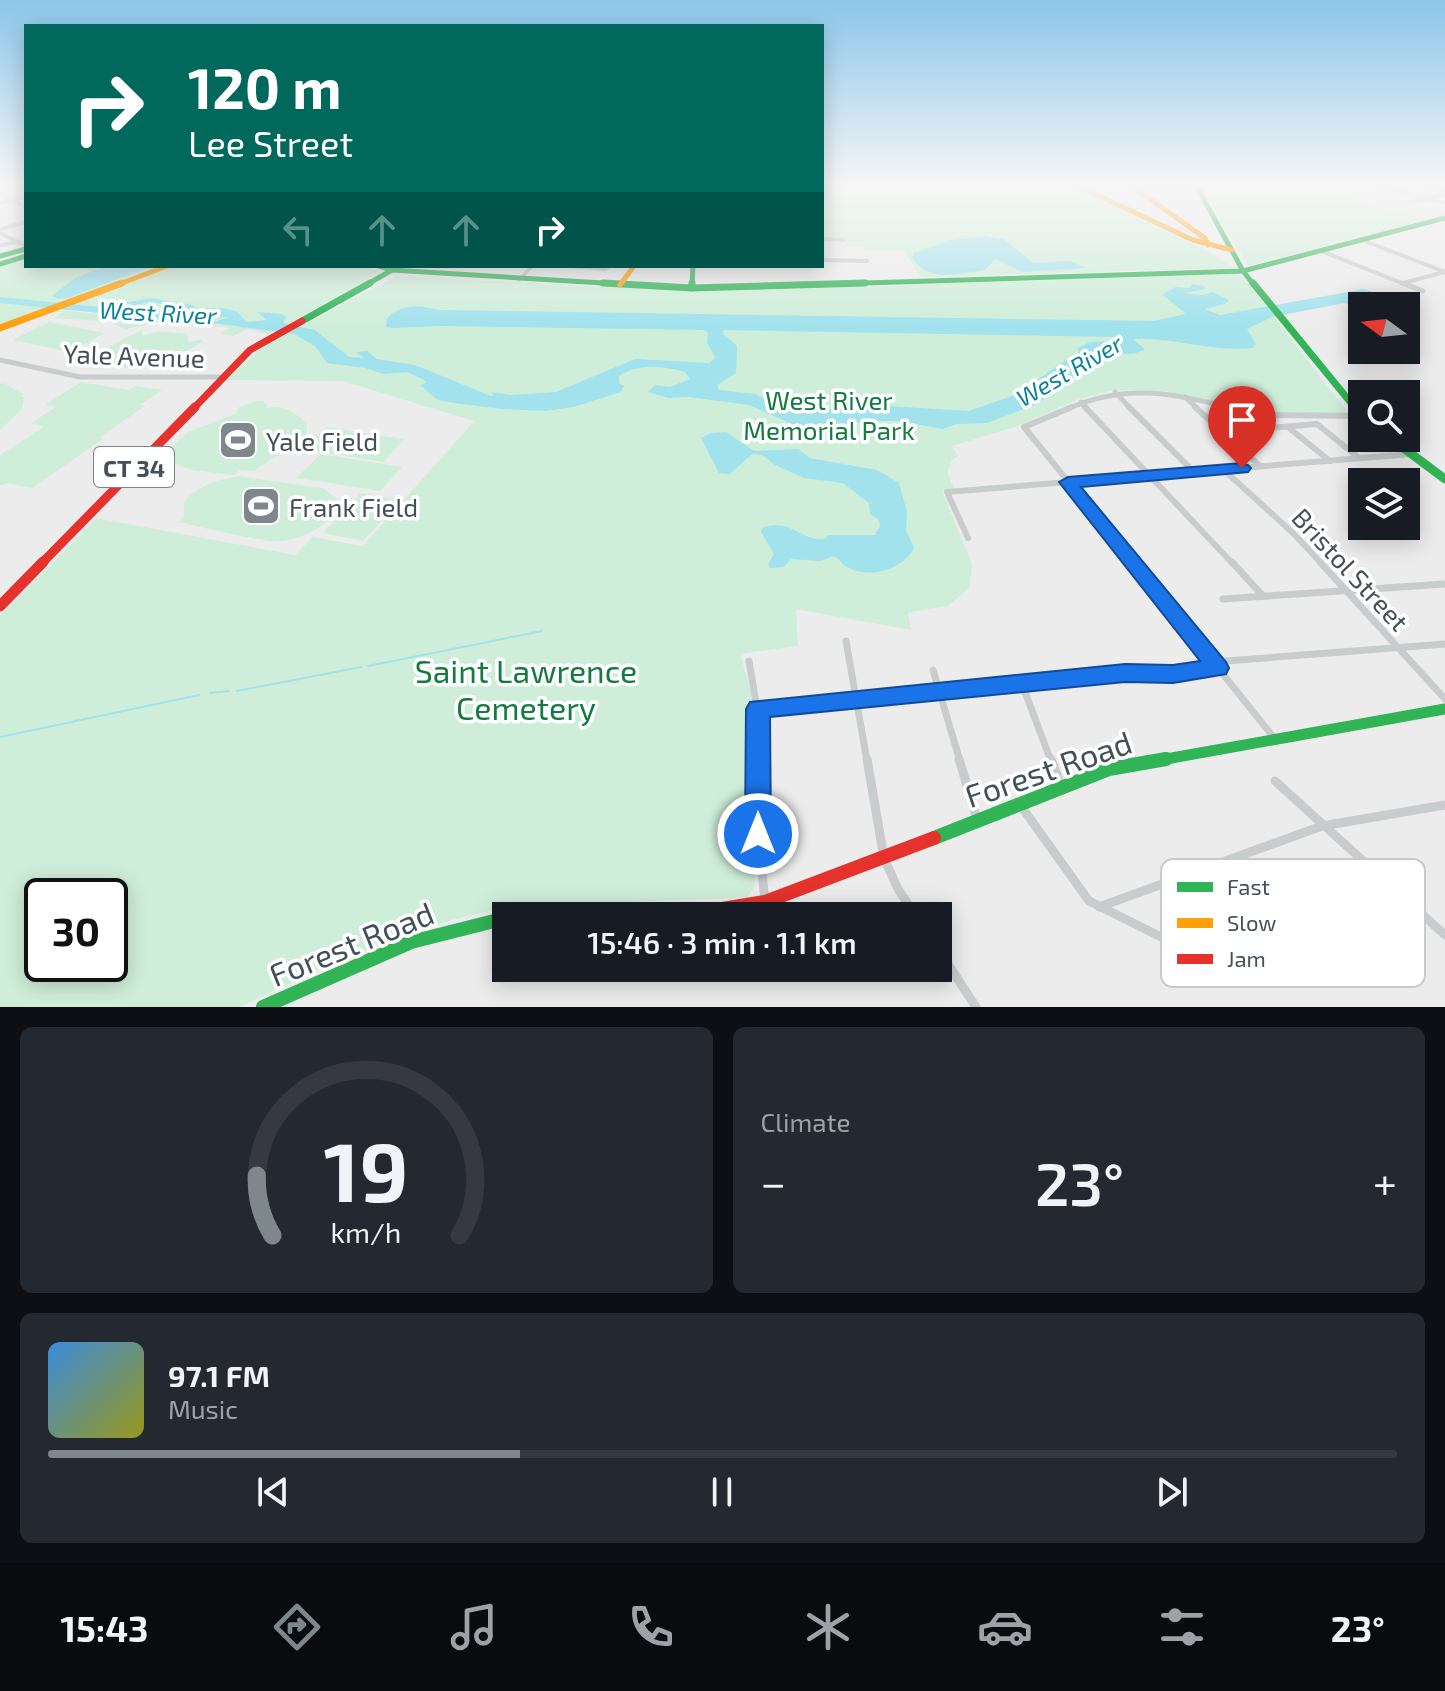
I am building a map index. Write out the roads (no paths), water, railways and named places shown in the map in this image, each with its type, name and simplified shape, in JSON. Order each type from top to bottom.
[{"type":"main road","points":[[1177,232],[1203,244],[1232,250]]},
{"type":"main road","points":[[1194,232],[1203,244]]},
{"type":"main road","points":[[1222,232],[1243,271],[1348,399]]},
{"type":"main road","points":[[395,268],[519,280],[692,288],[1243,271],[1392,232]]},
{"type":"main road","points":[[0,256],[24,246]]},
{"type":"main road","points":[[0,264],[24,257]]},
{"type":"main road","points":[[0,328],[162,268]]},
{"type":"main road","name":"CT 34","points":[[0,606],[250,350],[395,268]]},
{"type":"main road","points":[[620,285],[633,268]]},
{"type":"main road","points":[[692,288],[693,268]]},
{"type":"main road","points":[[1409,452],[1445,479]]},
{"type":"main road","name":"Forest Road","points":[[765,902],[884,858],[1061,786],[1131,764],[1445,709]]},
{"type":"main road","name":"Forest Road","points":[[263,1007],[397,946],[492,922]]},
{"type":"street","points":[[2,232],[24,246]]},
{"type":"street","points":[[824,239],[845,240]]},
{"type":"street","points":[[1362,240],[1445,272]]},
{"type":"street","points":[[0,245],[24,246]]},
{"type":"street","points":[[1321,251],[1423,291]]},
{"type":"street","points":[[824,260],[867,261]]},
{"type":"street","points":[[519,280],[530,268]]},
{"type":"street","points":[[1403,283],[1445,272]]},
{"type":"street","name":"Yale Avenue","points":[[0,360],[80,377],[221,377]]},
{"type":"street","points":[[1275,739],[1024,427],[1081,402],[1115,392],[1152,392],[1185,397],[1255,414],[1348,416]]},
{"type":"street","points":[[1115,392],[1194,472]]},
{"type":"street","points":[[1185,397],[1260,466]]},
{"type":"street","points":[[1081,402],[1263,596]]},
{"type":"street","points":[[1222,432],[1317,424],[1359,458]]},
{"type":"street","points":[[1288,427],[1330,461]]},
{"type":"street","points":[[968,538],[947,492],[1412,454]]},
{"type":"street","name":"Bristol Street","points":[[1224,470],[1294,534],[1445,699]]},
{"type":"street","points":[[1223,599],[1445,584]]},
{"type":"street","points":[[846,641],[884,858],[907,902]]},
{"type":"street","points":[[758,709],[1125,673],[1173,674],[1215,665],[1445,644]]},
{"type":"street","points":[[749,661],[758,709],[758,834],[765,902]]},
{"type":"street","points":[[933,670],[977,819]]},
{"type":"street","points":[[1022,684],[1061,786]]},
{"type":"street","points":[[1275,781],[1360,859]]},
{"type":"street","points":[[1019,803],[1089,901],[1161,938]]},
{"type":"street","points":[[1231,859],[1322,826],[1445,805]]},
{"type":"street","points":[[1099,907],[1161,884]]},
{"type":"street","points":[[1425,917],[1445,935]]},
{"type":"street","points":[[952,970],[976,1007]]},
{"type":"water","points":[[985,236],[1005,240],[1033,263],[1070,261],[1087,268],[1022,272],[995,259],[985,270],[945,275],[927,271],[912,258],[914,253],[952,240]]},
{"type":"water","points":[[101,268],[147,268],[68,298],[52,296],[75,278]]},
{"type":"water","name":"West River","points":[[1192,284],[1204,286],[1206,289],[1184,293],[1203,295],[1213,292],[1229,300],[1225,304],[1204,309],[1220,315],[1364,289],[1372,292],[1348,292],[1348,304],[1272,317],[1247,329],[1256,344],[1252,348],[1133,339],[1145,349],[1136,353],[1104,356],[1037,404],[987,423],[957,424],[943,429],[897,421],[868,421],[847,424],[833,433],[819,436],[749,405],[688,397],[668,398],[648,392],[655,385],[670,387],[690,379],[685,372],[668,368],[643,367],[627,372],[619,376],[619,383],[624,386],[621,392],[573,407],[546,411],[502,409],[436,399],[420,385],[426,383],[424,380],[407,372],[384,374],[327,363],[315,346],[294,334],[210,323],[230,317],[169,320],[0,303],[0,297],[181,315],[216,308],[237,312],[246,322],[267,320],[257,312],[282,314],[286,317],[283,323],[315,330],[349,357],[364,358],[356,352],[367,351],[377,359],[415,365],[491,396],[494,395],[490,392],[511,395],[556,392],[635,359],[710,363],[715,357],[707,343],[708,333],[704,330],[392,328],[386,327],[387,319],[398,310],[418,306],[439,310],[1153,321],[1186,314],[1162,294],[1176,287],[1189,288]],"holes":[[[724,330],[1117,337],[1116,341],[1090,342],[1015,395],[968,411],[871,405],[806,411],[777,404],[755,394],[719,390],[717,385],[736,373],[737,346],[722,332]]]},
{"type":"water","points":[[726,432],[754,451],[798,449],[810,458],[877,470],[899,483],[907,512],[906,530],[914,548],[894,567],[875,572],[856,571],[833,556],[821,561],[791,559],[784,567],[770,568],[768,564],[774,554],[761,532],[763,527],[782,526],[809,537],[825,539],[828,535],[875,535],[880,526],[879,520],[870,514],[869,503],[843,483],[804,478],[775,465],[762,455],[752,454],[730,474],[719,473],[701,438],[711,433]]},
{"type":"waterway","name":"West River","points":[[106,309],[150,300],[190,307],[200,315]]},
{"type":"waterway","points":[[802,441],[810,434]]},
{"type":"waterway","points":[[368,666],[542,631]]},
{"type":"waterway","points":[[237,691],[361,667]]},
{"type":"waterway","points":[[210,693],[229,691]]},
{"type":"waterway","points":[[0,737],[199,695]]},
{"type":"place","name":"Yale Field","points":[[238,440]]},
{"type":"place","name":"Frank Field","points":[[261,506]]},
{"type":"park label","name":"West River Memorial Park","points":[[829,414]]},
{"type":"park label","name":"Saint Lawrence Cemetery","points":[[526,688]]}]
